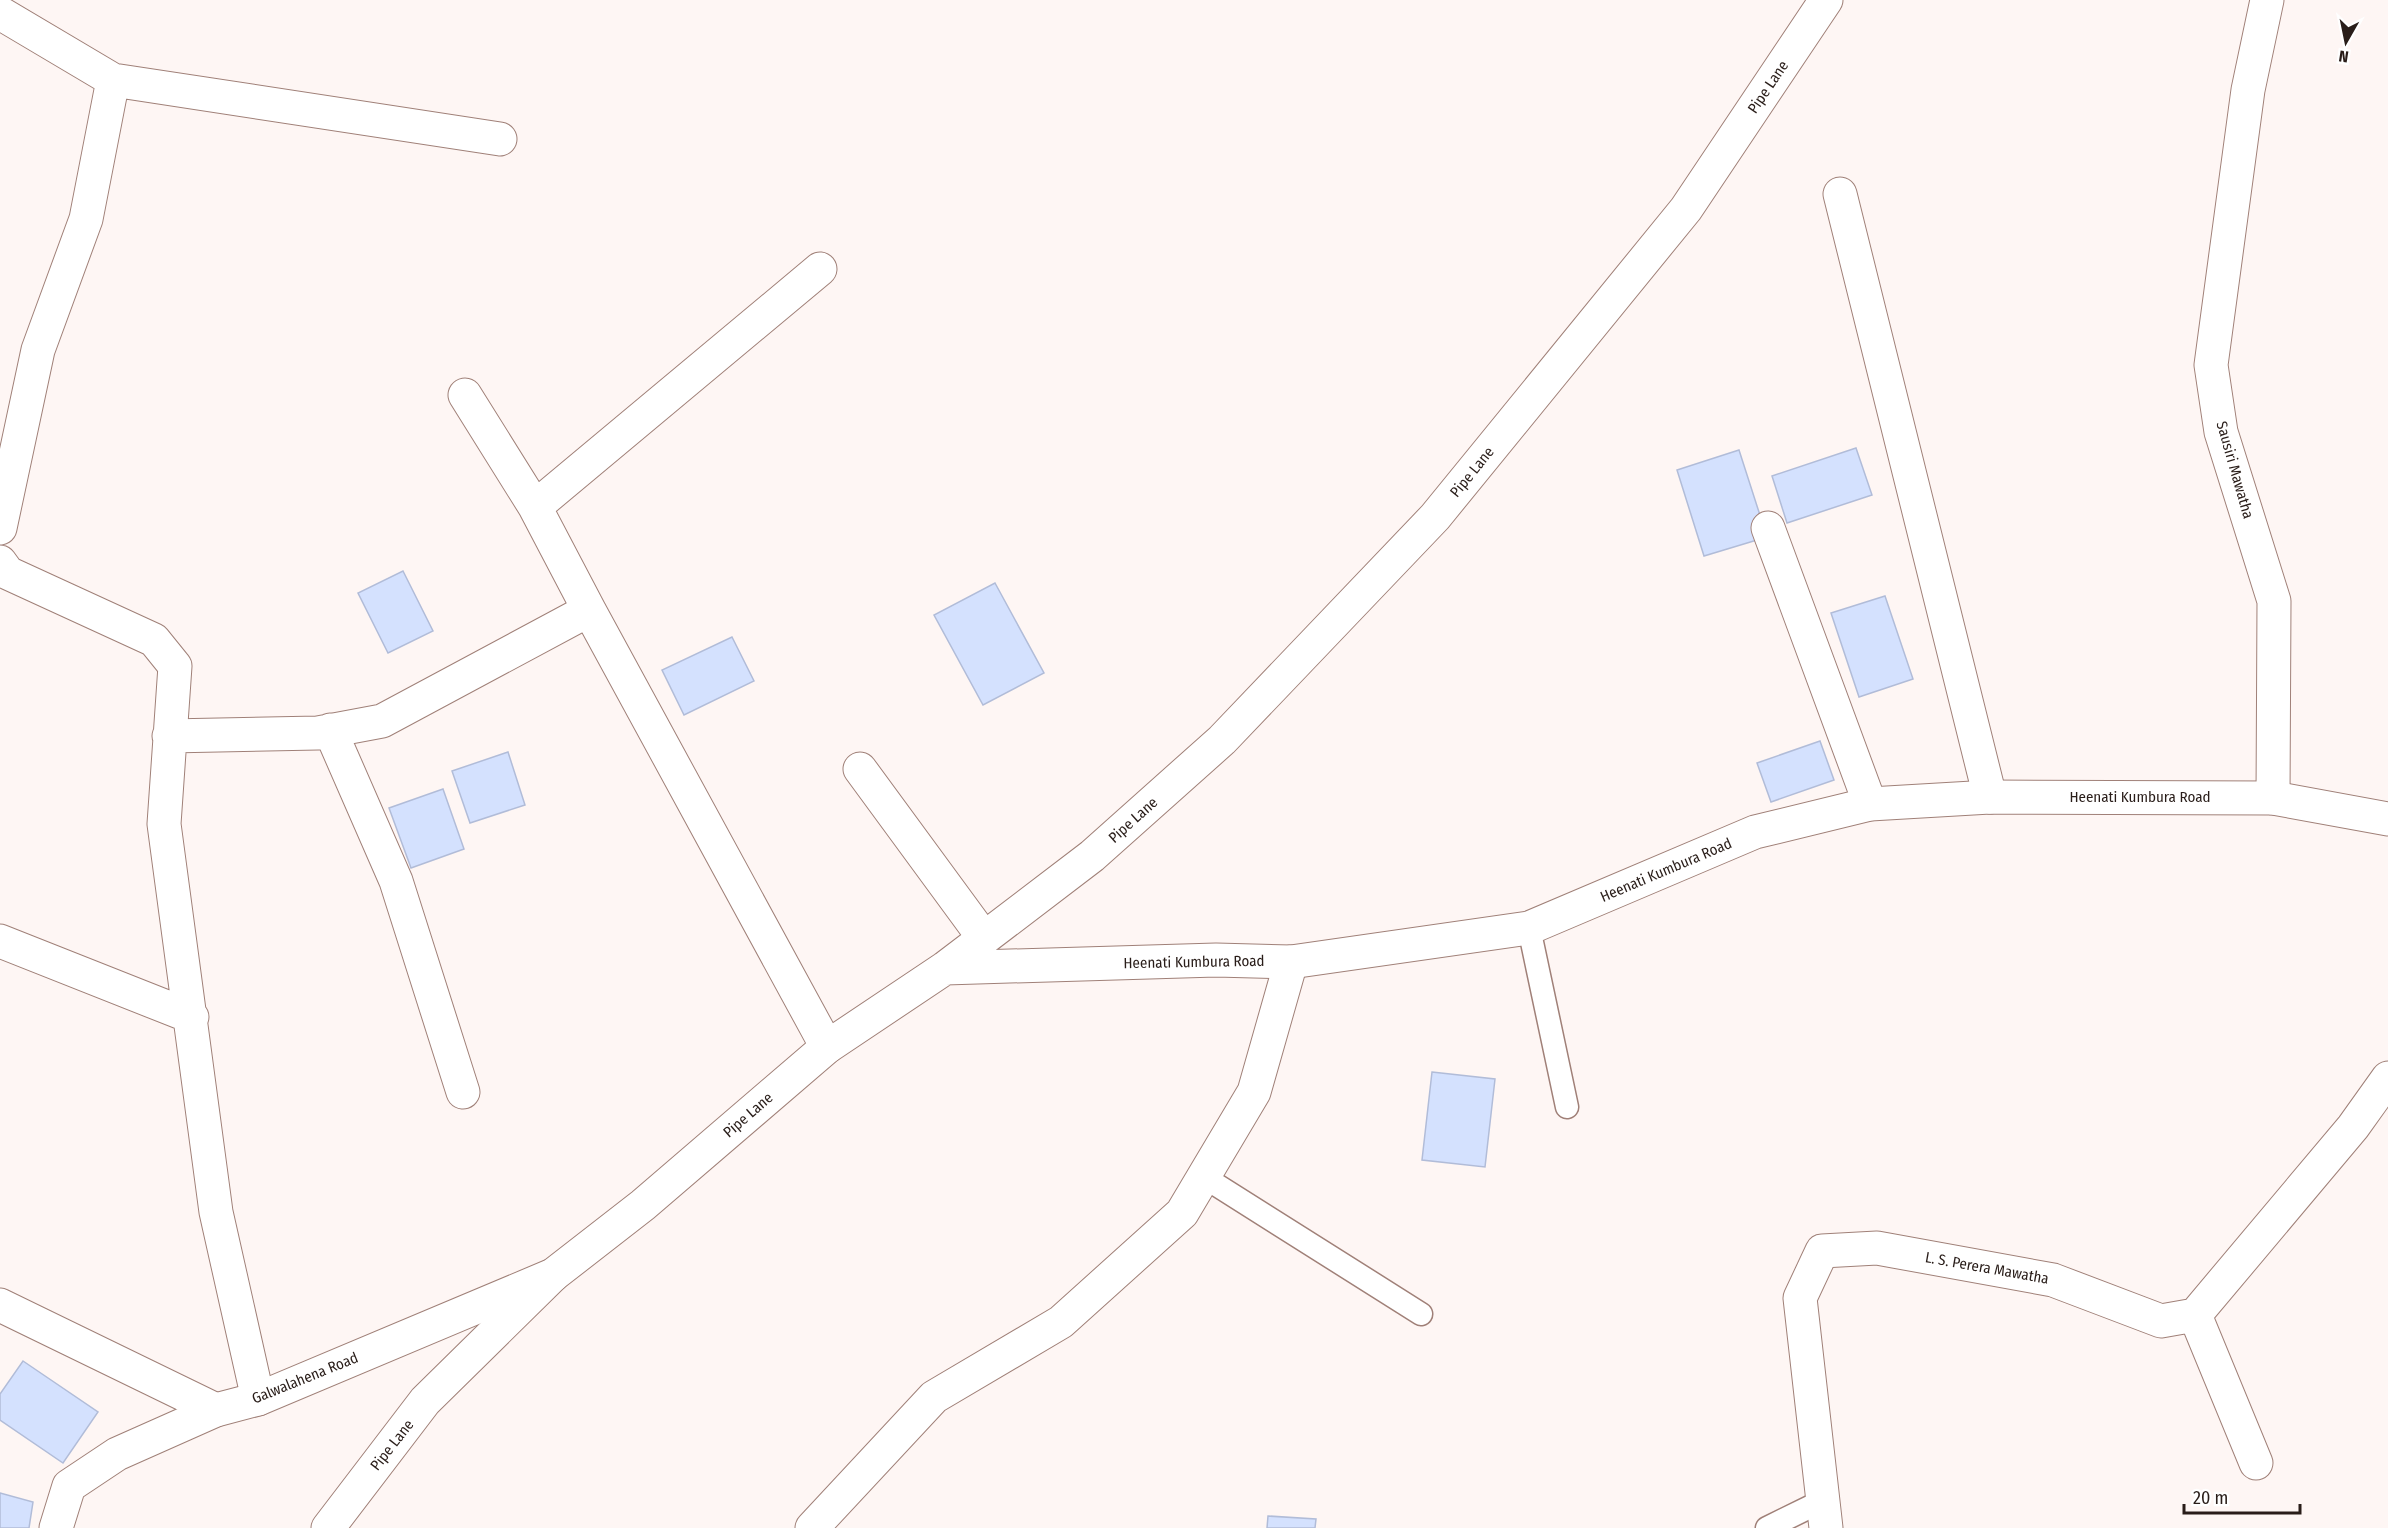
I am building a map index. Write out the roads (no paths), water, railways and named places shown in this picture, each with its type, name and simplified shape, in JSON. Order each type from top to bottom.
[{"type":"street","name":"Pipe Lane","points":[[328,1528],[425,1401],[553,1275],[644,1205],[827,1047],[865,1019],[945,968],[1092,856],[1222,740],[1436,517],[1686,209],[1826,0]]},
{"type":"street","name":"Sausiri Mawatha","points":[[2267,0],[2248,90],[2211,364],[2221,432],[2274,601],[2273,798]]},
{"type":"street","points":[[0,13],[113,80],[500,140]]},
{"type":"street","points":[[0,528],[38,350],[86,219],[113,80]]},
{"type":"street","points":[[1840,194],[1990,797]]},
{"type":"street","points":[[535,507],[820,268]]},
{"type":"street","points":[[465,395],[535,507],[827,1047]]},
{"type":"street","points":[[1768,528],[1870,804]]},
{"type":"street","points":[[0,562],[8,573],[154,640],[175,666],[164,824],[192,1017],[216,1212],[258,1399]]},
{"type":"street","points":[[169,736],[318,733],[382,721],[590,610]]},
{"type":"street","points":[[330,730],[396,881],[463,1092]]},
{"type":"street","points":[[860,769],[984,938]]},
{"type":"street","name":"Heenati Kumbura Road","points":[[945,968],[1216,960],[1291,962],[1529,928],[1755,832],[1870,804],[1990,797],[2273,798],[2388,819]]},
{"type":"street","points":[[0,941],[192,1017]]},
{"type":"street","points":[[812,1528],[934,1397],[1061,1322],[1182,1213],[1254,1092],[1291,962]]},
{"type":"street","points":[[2256,1463],[2195,1315],[2353,1127],[2388,1078]]},
{"type":"street","name":"L. S. Perera Mawatha","points":[[1825,1514],[1800,1298],[1822,1251],[1877,1248],[2053,1280],[2161,1321],[2195,1315]]},
{"type":"street","name":"Galwalahena Road","points":[[56,1528],[69,1486],[117,1454],[216,1410],[258,1399],[553,1275]]},
{"type":"street","points":[[0,1305],[216,1410]]},
{"type":"lane","points":[[1529,928],[1567,1107]]},
{"type":"lane","points":[[1204,1177],[1421,1314]]},
{"type":"lane","points":[[1767,1528],[1825,1514]]}]
